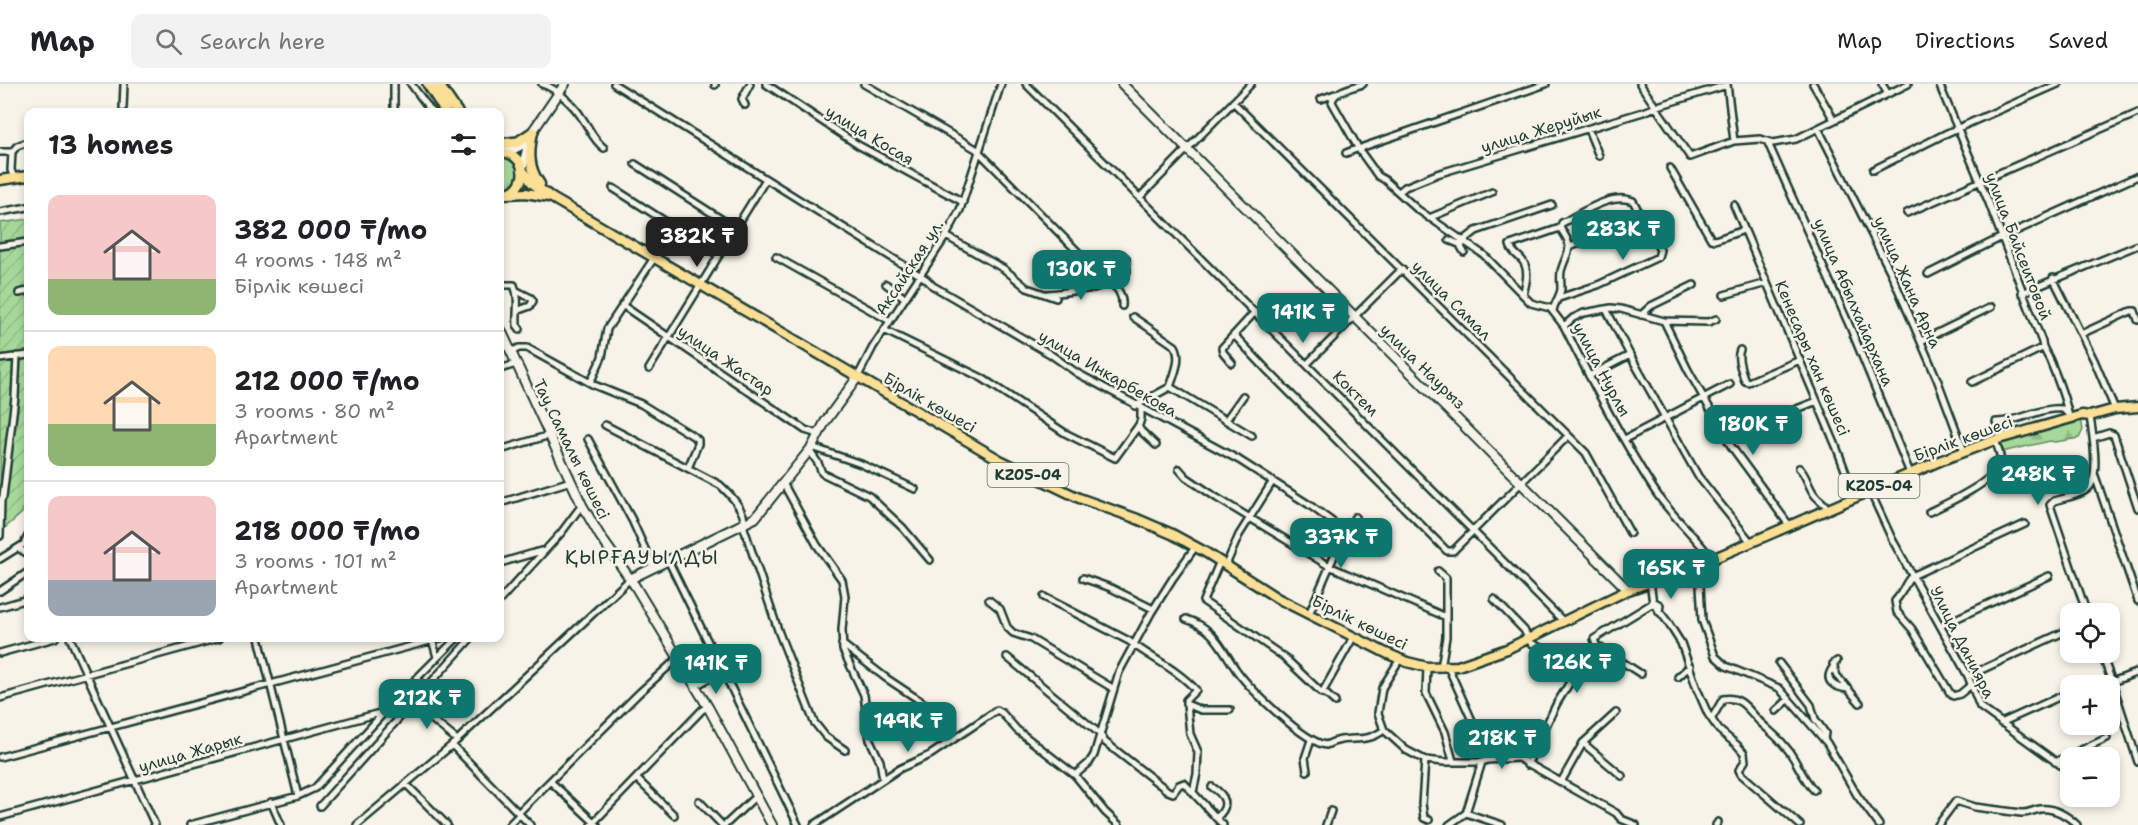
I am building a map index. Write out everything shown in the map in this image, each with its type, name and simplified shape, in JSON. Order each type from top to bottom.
[{"type":"highway","points":[[428,84],[444,108]]},
{"type":"highway","points":[[438,84],[454,108]]},
{"type":"highway","points":[[504,148],[533,132]]},
{"type":"main road","points":[[533,132],[529,152],[531,167],[541,185],[552,198]]},
{"type":"main road","name":"KZ05-04","points":[[504,151],[517,158],[532,183],[552,198]]},
{"type":"main road","name":"KZ05-04","points":[[504,193],[518,186],[523,177],[522,169]]},
{"type":"main road","points":[[0,180],[24,177]]},
{"type":"main road","name":"KZ05-04","points":[[504,194],[526,193],[552,198]]},
{"type":"main road","name":"Бірлік көшесі","points":[[552,198],[858,378],[1032,477],[1079,498],[1135,518],[1196,546],[1264,591],[1401,659],[1427,667],[1445,668],[1482,658],[1528,639],[1628,590],[1696,566],[1964,451],[2069,418],[2138,407]]},
{"type":"street","points":[[123,108],[124,84]]},
{"type":"street","points":[[394,84],[394,108]]},
{"type":"street","points":[[411,84],[429,108]]},
{"type":"street","points":[[542,84],[559,94],[576,110],[596,142],[604,148]]},
{"type":"street","points":[[522,169],[540,117],[565,84]]},
{"type":"street","name":"улица Инкарбекова","points":[[615,84],[933,286],[1050,354],[1077,373],[1239,460],[1345,531]]},
{"type":"street","points":[[745,105],[742,99],[750,84]]},
{"type":"street","name":"улица Косая","points":[[766,84],[858,145],[963,202]]},
{"type":"street","points":[[864,84],[979,151],[1083,257],[1095,274],[1119,291],[1123,300],[1122,306]]},
{"type":"street","name":"Аксайская ул.","points":[[630,579],[755,518],[811,448],[818,434],[858,378],[884,330],[946,236],[963,202],[1001,84]]},
{"type":"street","name":"Коктем","points":[[1026,84],[1563,621]]},
{"type":"street","name":"улица Наурыз","points":[[1122,84],[1628,590]]},
{"type":"street","points":[[1140,197],[1251,84]]},
{"type":"street","points":[[1321,99],[1363,84]]},
{"type":"street","points":[[1346,153],[1401,132],[1546,84]]},
{"type":"street","points":[[1641,84],[1690,157],[1734,141],[1766,139],[1768,143],[1796,139],[1908,84]]},
{"type":"street","name":"улица Жеруйык","points":[[1399,192],[1405,187],[1437,174],[1727,84],[1734,141]]},
{"type":"street","points":[[1813,84],[1834,120]]},
{"type":"street","points":[[1882,84],[1888,94]]},
{"type":"street","name":"улица Байсеитовой","points":[[1939,84],[2002,237],[2042,342],[2042,348],[2050,361],[2066,403],[2069,418]]},
{"type":"street","points":[[1873,170],[2058,84]]},
{"type":"street","name":"улица Нурлы","points":[[1339,92],[1332,97],[1332,106],[1378,176],[1429,218],[1484,255],[1531,303],[1553,311],[1564,326],[1607,411],[1653,489],[1712,559]]},
{"type":"street","name":"улица Самал","points":[[1233,102],[1590,457],[1630,533]]},
{"type":"street","points":[[1907,213],[2138,113]]},
{"type":"street","name":"улица Жана Арна","points":[[1818,128],[1892,275],[1921,341],[1964,451]]},
{"type":"street","points":[[1588,129],[1599,156]]},
{"type":"street","points":[[14,178],[11,170],[12,152],[17,146],[24,143]]},
{"type":"street","name":"улица Абылхайархана","points":[[1768,143],[1851,329],[1910,473]]},
{"type":"street","points":[[0,152],[12,152]]},
{"type":"street","points":[[973,169],[981,160],[987,160]]},
{"type":"street","points":[[635,164],[735,228]]},
{"type":"street","points":[[1670,168],[1711,239],[1716,240],[1744,230]]},
{"type":"street","points":[[1928,274],[2002,237],[2138,176]]},
{"type":"street","points":[[649,369],[766,179]]},
{"type":"street","points":[[613,188],[718,255]]},
{"type":"street","points":[[1429,218],[1492,192]]},
{"type":"street","points":[[1523,295],[1527,276],[1525,268],[1523,261],[1515,255],[1510,245],[1560,228],[1562,223],[1613,200],[1631,200],[1660,250],[1658,257],[1598,285],[1559,298]]},
{"type":"street","points":[[1464,252],[1461,247],[1476,231],[1552,205]]},
{"type":"street","name":"Кенесары хан көшесі","points":[[1734,206],[1800,360],[1855,497]]},
{"type":"street","points":[[0,212],[24,208]]},
{"type":"street","points":[[1569,247],[1592,240],[1641,217]]},
{"type":"street","points":[[1553,311],[1561,290],[1561,272],[1569,256],[1569,247],[1560,228]]},
{"type":"street","points":[[946,236],[1004,269],[1027,288],[1056,298]]},
{"type":"street","points":[[1449,240],[1455,244],[1464,242]]},
{"type":"street","points":[[1716,240],[1716,247]]},
{"type":"street","points":[[0,246],[24,243]]},
{"type":"street","points":[[2022,292],[2138,245]]},
{"type":"street","points":[[776,257],[890,321]]},
{"type":"street","points":[[590,383],[602,357],[606,328],[654,258]]},
{"type":"street","points":[[1045,294],[1091,288],[1105,283],[1127,271],[1126,258]]},
{"type":"street","points":[[1307,364],[1402,269]]},
{"type":"street","name":"улица Байсеитовой","points":[[2053,278],[2115,409]]},
{"type":"street","points":[[1724,296],[1767,283]]},
{"type":"street","points":[[886,284],[905,298]]},
{"type":"street","points":[[504,285],[514,285],[519,310],[516,321],[520,328]]},
{"type":"street","points":[[1641,315],[1646,310],[1667,302],[1694,285]]},
{"type":"street","points":[[516,291],[533,301],[530,306],[519,310]]},
{"type":"street","points":[[19,293],[24,292]]},
{"type":"street","name":"улица Жастар","points":[[622,305],[805,430],[818,434]]},
{"type":"street","points":[[1921,341],[1991,307]]},
{"type":"street","points":[[1606,309],[1698,476],[1750,542]]},
{"type":"street","points":[[1564,326],[1573,318],[1584,313],[1606,309],[1622,309],[1664,321],[1709,322],[1716,319]]},
{"type":"street","points":[[2081,334],[2133,310],[2138,320]]},
{"type":"street","points":[[1232,363],[1222,348],[1255,312]]},
{"type":"street","points":[[1110,465],[1138,426],[1141,419],[1138,407],[1170,387],[1178,358],[1175,346],[1133,317]]},
{"type":"street","points":[[1664,321],[1688,370],[1731,446],[1789,525]]},
{"type":"street","points":[[884,330],[982,378],[1065,433],[1115,458]]},
{"type":"street","points":[[1234,334],[1447,551],[1453,551],[1568,436]]},
{"type":"street","name":"Тау Самалы көшесі","points":[[504,337],[582,506],[630,579],[708,707],[772,825]]},
{"type":"street","points":[[511,352],[519,348],[527,348],[590,383],[641,405],[698,440],[688,468]]},
{"type":"street","points":[[1972,382],[2042,348]]},
{"type":"street","points":[[1740,350],[1738,353],[1742,372],[1745,381],[1748,382],[1800,360]]},
{"type":"street","points":[[1589,376],[1630,355]]},
{"type":"street","points":[[0,359],[24,356]]},
{"type":"street","points":[[0,536],[1,501],[15,397],[17,357]]},
{"type":"street","points":[[504,368],[516,364]]},
{"type":"street","points":[[1625,440],[1730,384]]},
{"type":"street","points":[[1170,387],[1252,436]]},
{"type":"street","points":[[1226,420],[1243,396]]},
{"type":"street","points":[[1764,422],[1817,401]]},
{"type":"street","points":[[1996,422],[2016,420],[2059,408],[2067,411],[2069,418]]},
{"type":"street","points":[[2090,416],[2095,476],[2138,601]]},
{"type":"street","points":[[605,425],[720,484],[732,496],[746,523],[744,528],[779,633],[814,722],[826,737],[845,750]]},
{"type":"street","points":[[1138,426],[1156,445]]},
{"type":"street","points":[[504,449],[550,435]]},
{"type":"street","points":[[2093,438],[2114,435],[2138,508]]},
{"type":"street","points":[[588,439],[632,520],[653,567]]},
{"type":"street","points":[[1929,512],[1971,492],[1995,471],[2001,459],[1995,440]]},
{"type":"street","points":[[811,448],[861,464],[915,489]]},
{"type":"street","points":[[811,448],[822,473],[869,496],[903,528],[930,560]]},
{"type":"street","points":[[1798,468],[1815,496],[1828,509]]},
{"type":"street","points":[[1179,469],[1186,477],[1250,519],[1329,566],[1446,617]]},
{"type":"street","points":[[2083,603],[2050,505],[2054,501],[2086,490],[2092,485],[2095,476]]},
{"type":"street","points":[[504,502],[571,481]]},
{"type":"street","points":[[1273,481],[1239,535],[1203,601],[1284,657],[1322,693],[1335,702]]},
{"type":"street","points":[[783,483],[817,545],[842,580],[845,596],[842,644],[846,658],[857,676],[864,695],[870,740],[880,761],[883,779]]},
{"type":"street","name":"Улица Данияра","points":[[1870,491],[1890,536],[1968,676],[1980,707],[2060,765]]},
{"type":"street","points":[[504,595],[561,533],[582,506]]},
{"type":"street","points":[[1309,614],[1345,531],[1355,517]]},
{"type":"street","points":[[1971,685],[1960,694],[1953,696],[1950,693],[1912,629],[1897,612],[1895,602],[1902,595],[1908,579],[1912,576],[2025,524]]},
{"type":"street","points":[[0,559],[24,544]]},
{"type":"street","points":[[1075,775],[1092,759],[1119,672],[1153,609],[1196,546]]},
{"type":"street","points":[[18,548],[24,552]]},
{"type":"street","points":[[504,562],[545,549]]},
{"type":"street","points":[[668,560],[710,646]]},
{"type":"street","points":[[1696,566],[1700,585],[1702,620],[1715,656],[1726,666],[1779,688],[1824,740],[1857,795],[1879,825]]},
{"type":"street","points":[[1438,571],[1446,578],[1445,668],[1479,736],[1616,813],[1620,822],[1636,825]]},
{"type":"street","points":[[0,591],[24,575]]},
{"type":"street","points":[[1940,626],[2049,576]]},
{"type":"street","points":[[1083,578],[1120,592],[1153,609]]},
{"type":"street","points":[[358,825],[452,746],[630,579]]},
{"type":"street","points":[[1650,581],[1653,602]]},
{"type":"street","points":[[1044,597],[1158,659],[1194,686],[1196,690],[1185,702],[1190,734],[1198,752],[1197,774],[1192,792]]},
{"type":"street","points":[[1494,599],[1524,630],[1528,639],[1545,650],[1572,679],[1557,703],[1527,765]]},
{"type":"street","points":[[0,607],[24,600]]},
{"type":"street","points":[[988,600],[1000,609],[1007,627],[1013,633],[1030,639],[1114,689]]},
{"type":"street","points":[[1653,602],[1660,605],[1659,612],[1676,634],[1690,666],[1702,703],[1719,730],[1742,748],[1745,761],[1739,770],[1741,774],[1800,825]]},
{"type":"street","points":[[1641,675],[1596,645],[1593,639],[1653,602]]},
{"type":"street","points":[[1186,619],[1204,627],[1218,640],[1238,672],[1255,691],[1292,726],[1311,740],[1326,745],[1337,739],[1372,739],[1384,730]]},
{"type":"street","points":[[1968,676],[2060,634]]},
{"type":"street","points":[[1322,693],[1354,636]]},
{"type":"street","points":[[0,653],[40,642]]},
{"type":"street","points":[[72,642],[155,825]]},
{"type":"street","points":[[0,698],[204,642]]},
{"type":"street","points":[[260,642],[298,796]]},
{"type":"street","points":[[0,757],[421,642]]},
{"type":"street","points":[[433,642],[437,657]]},
{"type":"street","points":[[190,825],[298,796],[315,788],[453,642]]},
{"type":"street","points":[[320,806],[467,642]]},
{"type":"street","points":[[842,644],[886,678],[928,706],[938,717],[951,741]]},
{"type":"street","points":[[1007,657],[1100,734],[1105,742],[1168,790],[1173,793],[1179,785],[1184,783],[1223,825]]},
{"type":"street","points":[[509,825],[639,693],[678,658]]},
{"type":"street","points":[[1401,659],[1386,679],[1378,712],[1384,730],[1399,745],[1425,760],[1482,762],[1492,759],[1517,758]]},
{"type":"street","points":[[1779,663],[1811,705],[1815,718],[1825,733],[1824,740]]},
{"type":"street","points":[[1849,689],[1832,685],[1828,678],[1836,664],[1837,676],[1849,689],[1860,703]]},
{"type":"street","points":[[1678,677],[1690,666]]},
{"type":"street","points":[[1427,667],[1426,693],[1445,732],[1453,761]]},
{"type":"street","points":[[695,686],[723,671],[798,825]]},
{"type":"street","points":[[2120,679],[2138,672]]},
{"type":"street","points":[[2001,723],[2060,696]]},
{"type":"street","points":[[1712,718],[1723,699],[1745,704],[1759,721],[1775,733],[1795,761],[1800,773],[1814,790]]},
{"type":"street","points":[[1776,711],[1789,699]]},
{"type":"street","points":[[412,703],[457,740]]},
{"type":"street","points":[[1187,705],[1201,710],[1230,710]]},
{"type":"street","points":[[551,782],[594,824],[702,710],[708,707]]},
{"type":"street","points":[[2120,707],[2138,762]]},
{"type":"street","points":[[814,825],[899,769],[930,755],[997,710],[1017,730],[1075,775],[1105,812],[1119,825]]},
{"type":"street","name":"улица Жарык","points":[[0,817],[387,711]]},
{"type":"street","points":[[1561,782],[1583,742],[1616,713]]},
{"type":"street","points":[[2055,762],[2107,738]]},
{"type":"street","points":[[1307,771],[1305,758],[1311,740]]},
{"type":"street","points":[[1583,742],[1622,776]]},
{"type":"street","points":[[452,746],[530,825]]},
{"type":"street","points":[[1425,760],[1422,804],[1424,818],[1429,820]]},
{"type":"street","points":[[1449,825],[1466,813],[1482,762]]},
{"type":"street","points":[[637,778],[674,815]]},
{"type":"street","points":[[406,784],[447,825]]},
{"type":"street","points":[[1212,787],[1221,793],[1226,802],[1226,807],[1216,818]]},
{"type":"street","points":[[699,801],[724,825],[756,796]]},
{"type":"street","points":[[1938,825],[1956,801],[1975,807],[2027,814],[2039,809],[2051,810],[2070,818],[2077,825]]},
{"type":"street","points":[[270,802],[281,825]]},
{"type":"street","points":[[1326,825],[1331,811]]},
{"type":"street","points":[[1466,813],[1502,825]]},
{"type":"street","points":[[214,818],[216,825]]},
{"type":"green space","points":[[504,156],[513,159],[518,170],[515,184],[504,189]]},
{"type":"green space","points":[[24,220],[24,500],[22,513],[0,532],[0,223]]},
{"type":"green space","points":[[2081,419],[2083,430],[2079,438],[2050,441],[2006,451],[2003,451],[1997,443]]},
{"type":"district","name":"ҚЫРҒАУЫЛДЫ","points":[[642,557]]}]
